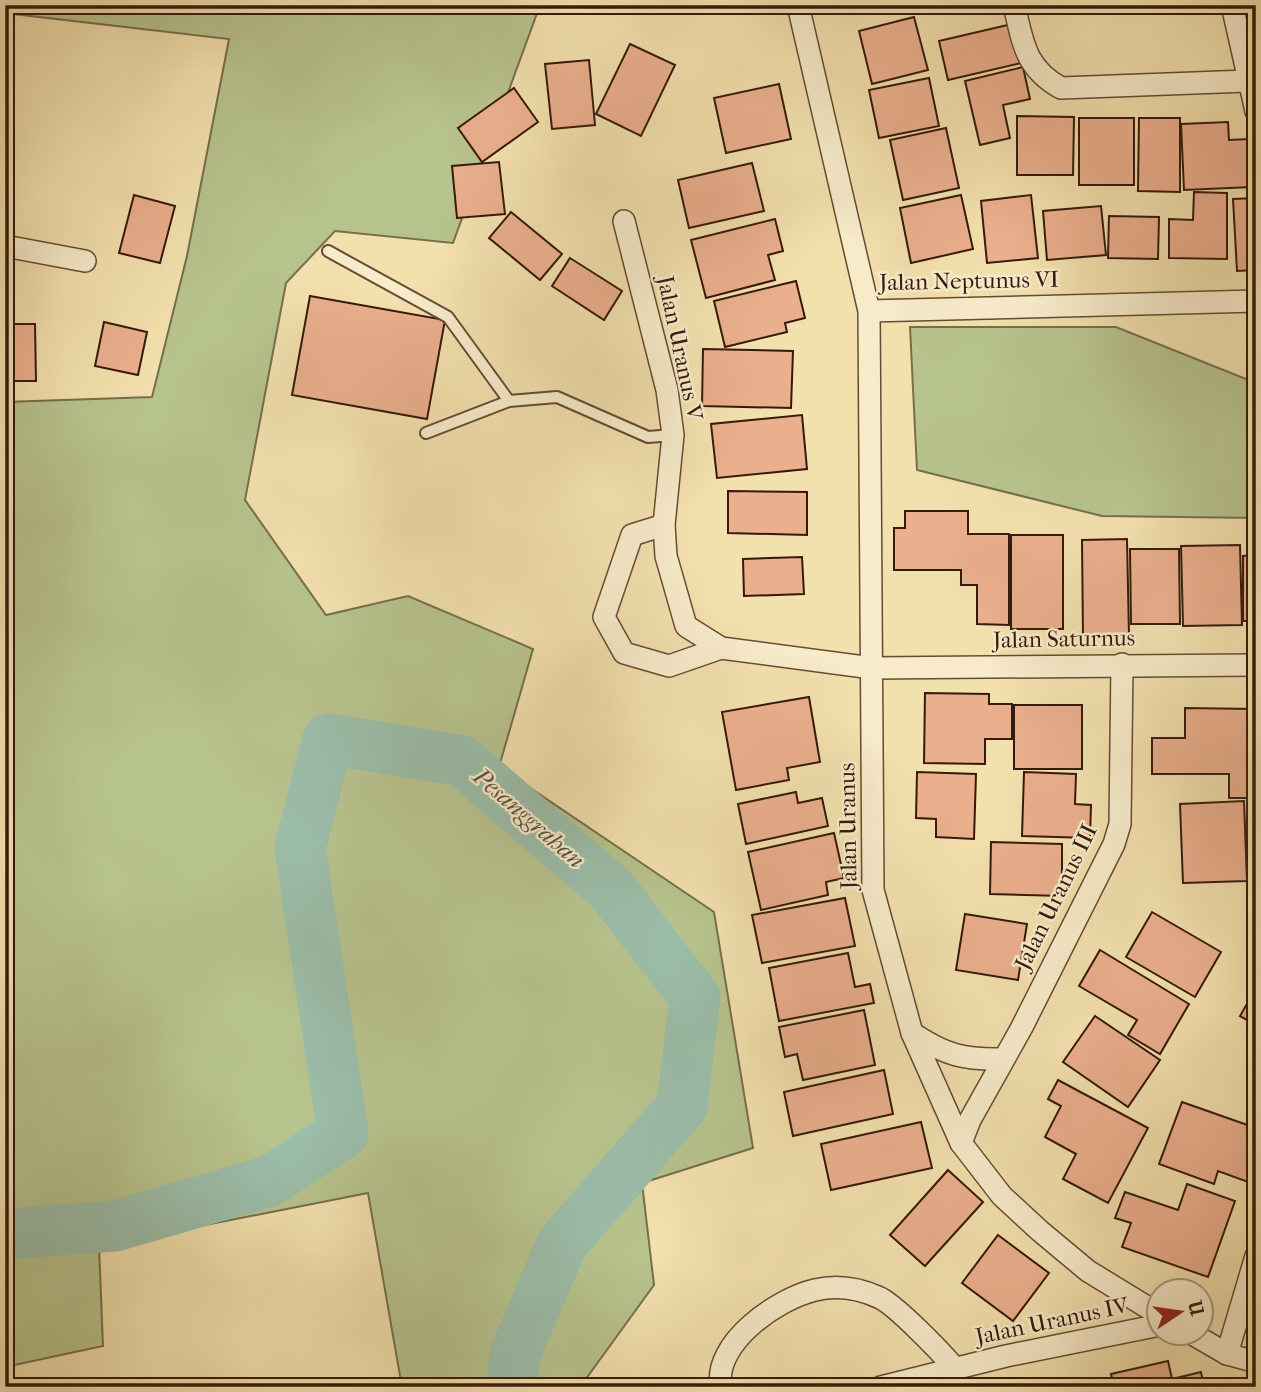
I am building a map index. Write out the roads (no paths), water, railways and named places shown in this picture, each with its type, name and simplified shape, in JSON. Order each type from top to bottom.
[{"type":"street","name":"Jalan Neptunus VI","points":[[798,5],[869,311],[1256,301]]},
{"type":"street","points":[[1014,5],[1023,45],[1032,64],[1043,78],[1061,88],[1247,81]]},
{"type":"street","points":[[1232,5],[1247,81],[1256,111]]},
{"type":"street","name":"Jalan Uranus V","points":[[624,221],[667,390],[673,435],[664,525],[666,556],[686,626],[721,648],[872,668]]},
{"type":"street","points":[[5,246],[85,261]]},
{"type":"street","name":"Jalan Uranus","points":[[869,311],[873,890],[912,1033],[961,1143],[1002,1196],[1088,1272],[1146,1307]]},
{"type":"street","points":[[664,525],[632,535],[604,617],[624,653],[669,666],[721,648]]},
{"type":"street","name":"Jalan Uranus III","points":[[961,1143],[970,1120],[1114,844],[1120,824],[1122,664]]},
{"type":"street","name":"Jalan Saturnus","points":[[872,668],[1256,665]]},
{"type":"street","points":[[912,1033],[938,1050],[969,1059],[1003,1059]]},
{"type":"street","points":[[1227,1354],[1256,1256]]},
{"type":"street","points":[[719,1386],[729,1348],[756,1319],[814,1290],[848,1287],[881,1297],[956,1370]]},
{"type":"street","name":"Jalan Uranus IV","points":[[881,1387],[1006,1356],[1146,1328]]},
{"type":"street","points":[[1213,1346],[1227,1354],[1256,1362]]},
{"type":"lane","points":[[328,251],[448,317],[509,401]]},
{"type":"lane","points":[[426,433],[509,401],[557,397],[648,437],[673,435]]},
{"type":"waterway","name":"Pesanggrahan","points":[[5,1234],[115,1226],[270,1181],[343,1133],[300,848],[328,739],[462,761],[611,889],[695,998],[682,1106],[562,1244],[515,1354],[512,1387]]}]
